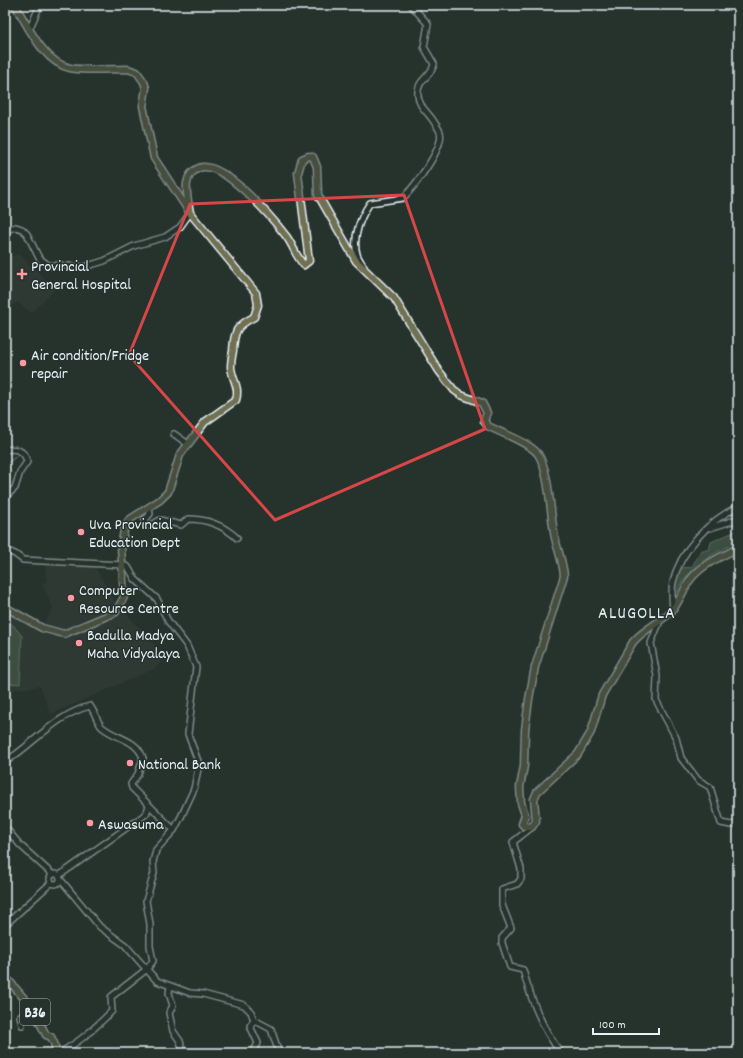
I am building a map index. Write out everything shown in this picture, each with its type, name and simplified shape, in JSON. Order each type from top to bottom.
[{"type":"main road","points":[[5,607],[42,628],[64,634],[116,612],[124,597],[121,546],[125,526],[129,520],[149,508],[168,492],[171,486],[175,466],[180,455],[188,444],[206,422],[236,400],[238,391],[231,368],[234,337],[236,330],[242,323],[254,317],[258,305],[256,293],[190,213],[154,158],[143,106],[146,88],[137,72],[128,69],[69,68],[52,61],[29,30],[15,5]]},
{"type":"main road","points":[[190,213],[186,187],[188,177],[199,168],[211,168],[221,173],[253,198],[287,237],[304,265],[309,261],[309,247],[298,173],[302,159],[309,156],[315,160],[317,167],[318,195],[356,261],[394,298],[439,371],[454,390],[461,395],[482,402],[487,413],[484,421],[488,426],[532,448],[539,455],[546,477],[555,538],[562,561],[564,576],[535,668],[525,730],[524,766],[520,787],[521,803],[525,815],[522,824],[532,827],[536,821],[534,799],[537,792],[578,754],[591,732],[602,695],[633,642],[659,623],[673,610],[691,580],[708,563],[738,548]]},
{"type":"main road","name":"B36","points":[[6,979],[33,1009],[46,1035],[51,1037],[54,1042],[58,1053]]},
{"type":"street","points":[[29,30],[40,5]]},
{"type":"street","points":[[368,274],[357,253],[356,238],[363,213],[370,203],[404,198],[419,181],[440,142],[440,133],[431,118],[420,106],[418,95],[419,84],[433,68],[434,64],[424,47],[428,24],[412,5]]},
{"type":"street","points":[[5,230],[16,227],[22,229],[27,234],[39,258],[48,265],[84,267],[104,261],[134,246],[165,237],[180,228],[190,213]]},
{"type":"street","points":[[174,434],[188,444]]},
{"type":"street","points":[[5,450],[14,449],[20,451],[26,456],[27,462],[20,472],[15,488],[5,497]]},
{"type":"street","points":[[673,610],[672,592],[679,564],[692,544],[707,529],[728,511],[738,507]]},
{"type":"street","points":[[149,508],[150,514],[145,520],[146,525],[150,526],[160,520],[180,526],[188,519],[202,519],[227,528],[237,538]]},
{"type":"street","points":[[707,529],[738,519]]},
{"type":"street","points":[[5,550],[23,560],[123,565],[128,567],[135,579],[157,599],[168,621],[187,646],[196,667],[188,734],[199,764],[194,790],[174,830],[156,850],[153,862],[154,873],[146,901],[150,924],[150,946],[153,961],[146,970],[111,997],[112,1011],[95,1028],[80,1041],[58,1053]]},
{"type":"street","points":[[659,623],[651,643],[656,676],[656,700],[676,738],[681,758],[698,780],[710,787],[721,823],[731,825],[738,823]]},
{"type":"street","points":[[5,762],[23,750],[58,720],[90,706],[101,727],[138,747],[142,754],[142,765],[131,784],[132,788],[174,830]]},
{"type":"street","points":[[51,883],[58,884],[70,867],[146,814],[149,806]]},
{"type":"street","points":[[5,827],[16,838],[20,845],[52,874],[62,879],[100,927],[125,945],[157,981],[190,994],[203,994],[244,1005],[251,1012],[254,1020],[271,1029],[278,1053]]},
{"type":"street","points":[[532,827],[513,842],[521,869],[521,879],[517,884],[502,889],[502,905],[511,928],[502,938],[502,943],[510,967],[522,970],[528,991],[548,1036],[561,1053]]},
{"type":"street","points":[[51,883],[50,879],[52,874]]},
{"type":"street","points":[[5,925],[51,883]]},
{"type":"street","points":[[170,986],[169,993],[173,1006],[169,1012],[173,1031],[180,1041],[183,1053]]},
{"type":"street","points":[[22,1025],[20,1016],[33,1009]]},
{"type":"street","points":[[253,1053],[258,1044],[250,1026],[254,1020]]},
{"type":"highlighted area","points":[[404,195],[485,429],[275,520],[129,355],[190,204]]},
{"type":"shaded area","name":"Provincial General Hospital","points":[[19,254],[55,289],[31,313],[18,302],[5,309],[5,258]]},
{"type":"shaded area","name":"Badulla Madya Maha Vidyalaya","points":[[45,566],[94,566],[116,602],[166,658],[154,669],[51,714],[40,686],[5,691],[5,607],[42,627],[53,608],[42,584],[47,581]]},
{"type":"green space","points":[[738,530],[738,542],[716,553],[696,567],[684,579],[672,597],[679,570],[682,568],[692,567],[701,550],[709,550],[711,542]]},
{"type":"green space","points":[[5,621],[13,625],[22,636],[20,684],[5,683]]},
{"type":"waterway","points":[[5,465],[18,455]]},
{"type":"place","name":"Provincial General Hospital","points":[[22,274]]},
{"type":"place","name":"Air condition/Fridge repair","points":[[23,363]]},
{"type":"place","name":"Uva Provincial Education Dept","points":[[81,532]]},
{"type":"place","name":"Computer Resource Centre","points":[[71,598]]},
{"type":"place","name":"Badulla Madya Maha Vidyalaya","points":[[79,643]]},
{"type":"place","name":"National Bank","points":[[130,763]]},
{"type":"place","name":"Aswasuma","points":[[90,823]]},
{"type":"district","name":"ALUGOLLA","points":[[637,612]]}]
